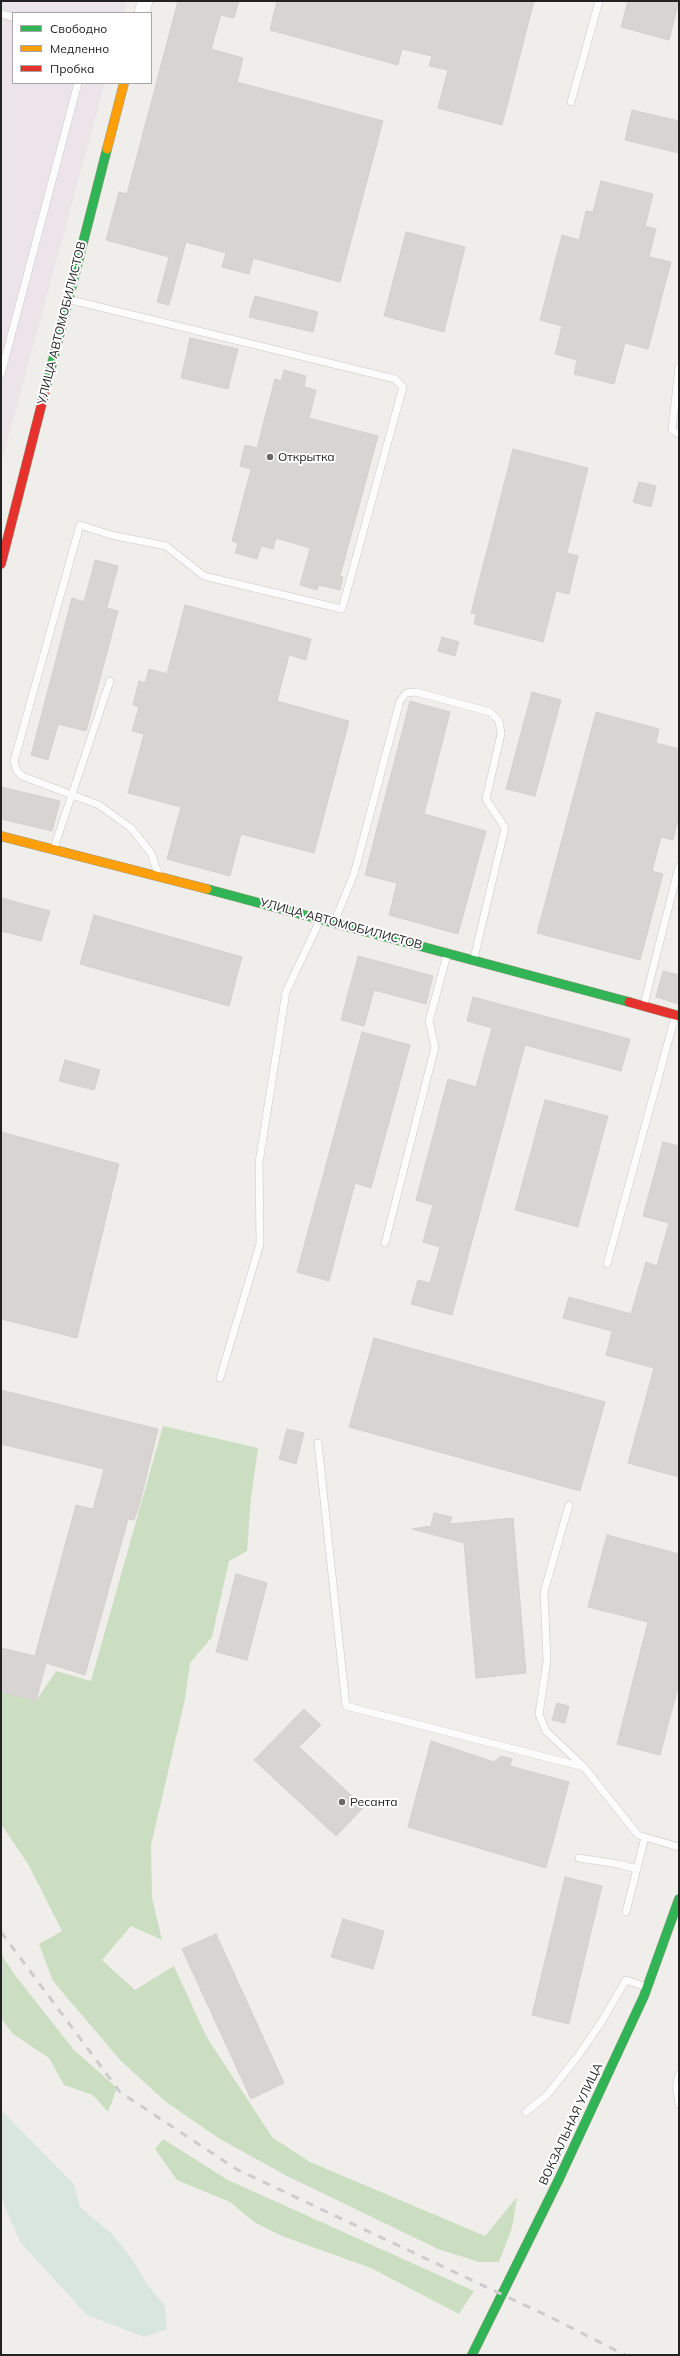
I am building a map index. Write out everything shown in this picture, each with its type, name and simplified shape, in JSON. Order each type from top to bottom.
[{"type":"street","points":[[142,12],[145,1]]},
{"type":"street","name":"УЛИЦА АВТОМОБИЛИСТОВ","points":[[1,564],[124,84]]},
{"type":"street","name":"УЛИЦА АВТОМОБИЛИСТОВ","points":[[1,836],[321,918],[677,1016]]},
{"type":"street","name":"ВОКЗАЛЬНАЯ УЛИЦА","points":[[472,2355],[559,2179],[647,1987],[679,1899]]},
{"type":"lane","points":[[571,102],[599,1]]},
{"type":"lane","points":[[1,14],[12,17]]},
{"type":"lane","points":[[1,374],[78,84]]},
{"type":"lane","points":[[69,300],[395,379],[403,388],[342,609],[204,576],[166,546],[111,535],[80,525],[14,761],[17,771],[22,776],[99,805],[131,828],[151,853],[160,877]]},
{"type":"lane","points":[[679,367],[672,430],[679,434]]},
{"type":"lane","points":[[54,850],[71,794],[110,681]]},
{"type":"lane","points":[[334,922],[354,874],[400,701],[406,693],[416,692],[490,712],[499,721],[501,734],[486,799],[505,828],[474,960]]},
{"type":"lane","points":[[643,1006],[679,866]]},
{"type":"lane","points":[[220,1378],[260,1244],[259,1163],[286,992],[321,918]]},
{"type":"lane","points":[[386,1243],[435,1047],[429,1021],[447,953]]},
{"type":"lane","points":[[607,1264],[677,1016]]},
{"type":"lane","points":[[318,1443],[346,1706],[584,1767]]},
{"type":"lane","points":[[569,1505],[544,1592],[547,1661],[539,1714],[546,1732],[584,1767],[638,1835],[679,1847]]},
{"type":"lane","points":[[626,1912],[646,1837]]},
{"type":"lane","points":[[579,1858],[618,1864],[637,1869]]},
{"type":"lane","points":[[526,2112],[547,2096],[582,2051],[626,1980],[647,1987]]},
{"type":"lane","points":[[679,2074],[676,2087],[679,2104]]},
{"type":"shaded area","points":[[1,1],[127,1],[124,12],[12,12],[12,84],[105,84],[1,464]]},
{"type":"shaded area","points":[[1,2110],[74,2184],[80,2207],[112,2234],[133,2260],[146,2283],[165,2306],[167,2329],[144,2337],[87,2315],[20,2242],[1,2197]]},
{"type":"green space","points":[[163,1426],[258,1448],[251,1497],[247,1551],[229,1561],[212,1637],[190,1663],[185,1699],[151,1845],[152,1898],[162,1940],[131,1926],[102,1960],[135,1990],[174,1966],[206,2036],[272,2137],[310,2162],[485,2236],[517,2197],[512,2228],[499,2262],[479,2262],[438,2249],[287,2176],[220,2139],[166,2102],[120,2060],[53,1981],[39,1944],[62,1931],[28,1864],[1,1824],[1,1692],[36,1701],[56,1671],[91,1681]]},
{"type":"green space","points":[[1,1954],[14,1974],[74,2050],[117,2088],[108,2112],[93,2095],[64,2085],[49,2058],[13,2034],[1,2018]]},
{"type":"green space","points":[[163,2139],[228,2180],[474,2291],[459,2314],[371,2268],[282,2236],[254,2222],[230,2202],[177,2180],[155,2149]]},
{"type":"building","points":[[178,1],[239,1],[234,18],[221,15],[211,49],[243,58],[237,82],[383,121],[340,282],[253,258],[249,274],[222,267],[226,253],[186,242],[169,305],[157,302],[169,257],[106,240],[119,192],[127,194]]},
{"type":"building","points":[[277,1],[534,1],[502,125],[438,108],[448,70],[429,66],[432,56],[402,49],[398,65],[270,30]]},
{"type":"building","points":[[628,1],[679,1],[669,40],[621,27]]},
{"type":"building","points":[[632,110],[679,121],[679,153],[625,140]]},
{"type":"building","points":[[601,181],[653,194],[645,226],[656,229],[649,257],[671,262],[648,349],[625,343],[614,384],[574,374],[577,360],[555,354],[562,326],[540,320],[562,235],[579,240],[586,211],[593,212]]},
{"type":"building","points":[[406,232],[465,247],[444,332],[384,316]]},
{"type":"building","points":[[255,296],[318,312],[313,332],[249,317]]},
{"type":"building","points":[[190,338],[238,349],[228,389],[181,378]]},
{"type":"building","points":[[284,370],[306,376],[304,387],[316,390],[309,418],[378,436],[340,576],[343,577],[340,590],[319,585],[317,590],[300,585],[310,548],[276,538],[273,549],[261,546],[257,559],[235,553],[238,543],[232,541],[251,469],[240,466],[245,445],[257,448],[275,379],[281,381]]},
{"type":"building","points":[[513,449],[588,468],[567,553],[578,556],[569,594],[556,591],[543,642],[474,624],[476,614],[471,613]]},
{"type":"building","points":[[639,482],[656,486],[651,507],[633,502]]},
{"type":"building","points":[[95,560],[118,566],[107,608],[118,611],[86,731],[58,724],[48,760],[31,755],[72,598],[84,602]]},
{"type":"building","points":[[185,605],[311,639],[306,660],[289,655],[277,701],[349,721],[314,853],[241,834],[230,876],[167,859],[181,807],[128,793],[144,734],[132,731],[139,707],[133,705],[139,681],[145,683],[149,669],[167,674]]},
{"type":"building","points":[[442,637],[459,642],[455,656],[438,651]]},
{"type":"building","points":[[532,692],[561,700],[535,796],[506,789]]},
{"type":"building","points":[[410,701],[450,712],[424,814],[486,831],[458,934],[389,915],[397,883],[365,875]]},
{"type":"building","points":[[596,712],[659,729],[656,743],[679,749],[679,816],[673,840],[661,837],[652,871],[663,874],[640,960],[537,933]]},
{"type":"building","points":[[1,787],[60,801],[52,831],[1,819]]},
{"type":"building","points":[[1,898],[50,911],[41,941],[1,931]]},
{"type":"building","points":[[94,915],[242,957],[229,1006],[80,964]]},
{"type":"building","points":[[358,956],[433,976],[426,1004],[374,990],[364,1026],[341,1020]]},
{"type":"building","points":[[663,971],[679,975],[679,1004],[656,997]]},
{"type":"building","points":[[473,997],[630,1039],[621,1071],[525,1045],[452,1315],[411,1304],[418,1280],[430,1283],[440,1247],[423,1242],[433,1205],[416,1200],[448,1079],[476,1087],[492,1028],[467,1021]]},
{"type":"building","points":[[362,1032],[410,1045],[371,1188],[355,1183],[329,1281],[297,1272]]},
{"type":"building","points":[[65,1060],[100,1070],[94,1090],[59,1081]]},
{"type":"building","points":[[545,1100],[608,1116],[578,1227],[515,1210]]},
{"type":"building","points":[[1,1132],[119,1164],[77,1338],[1,1319]]},
{"type":"building","points":[[663,1142],[679,1146],[679,1477],[628,1463],[654,1368],[606,1355],[612,1331],[563,1318],[569,1297],[631,1314],[646,1262],[657,1266],[669,1223],[643,1216]]},
{"type":"building","points":[[374,1338],[605,1402],[580,1491],[349,1427]]},
{"type":"building","points":[[1,1390],[158,1429],[139,1506],[134,1520],[128,1519],[85,1675],[46,1663],[36,1701],[1,1692],[1,1648],[35,1656],[76,1505],[93,1509],[104,1469],[1,1444]]},
{"type":"building","points":[[287,1429],[304,1433],[296,1464],[279,1459]]},
{"type":"building","points":[[434,1513],[452,1517],[450,1524],[513,1518],[526,1673],[476,1678],[464,1543],[412,1529],[431,1526]]},
{"type":"building","points":[[607,1535],[679,1554],[679,1683],[660,1755],[617,1744],[648,1622],[588,1607]]},
{"type":"building","points":[[236,1574],[267,1583],[247,1660],[216,1652]]},
{"type":"building","points":[[557,1703],[569,1706],[565,1723],[552,1720]]},
{"type":"building","points":[[304,1709],[321,1725],[299,1747],[364,1807],[336,1836],[254,1760]]},
{"type":"building","points":[[431,1741],[494,1762],[501,1756],[512,1759],[510,1766],[569,1782],[546,1868],[408,1827]]},
{"type":"building","points":[[565,1877],[602,1886],[569,2024],[532,2015]]},
{"type":"building","points":[[343,1919],[384,1931],[373,1969],[331,1957]]},
{"type":"building","points":[[216,1934],[284,2083],[251,2099],[182,1949]]},
{"type":"railway","points":[[1,1932],[120,2092],[236,2169],[552,2318],[625,2355]]},
{"type":"traffic: fast","points":[[45,391],[107,149]]},
{"type":"traffic: fast","points":[[207,889],[629,1002]]},
{"type":"traffic: fast","points":[[472,2355],[559,2179],[644,1996],[679,1899]]},
{"type":"traffic: slow","points":[[107,149],[124,84]]},
{"type":"traffic: slow","points":[[1,836],[207,889]]},
{"type":"traffic: jam","points":[[1,564],[45,391]]},
{"type":"traffic: jam","points":[[629,1002],[679,1016]]},
{"type":"place","name":"Открытка","points":[[270,457]]},
{"type":"place","name":"Ресанта","points":[[342,1802]]}]
